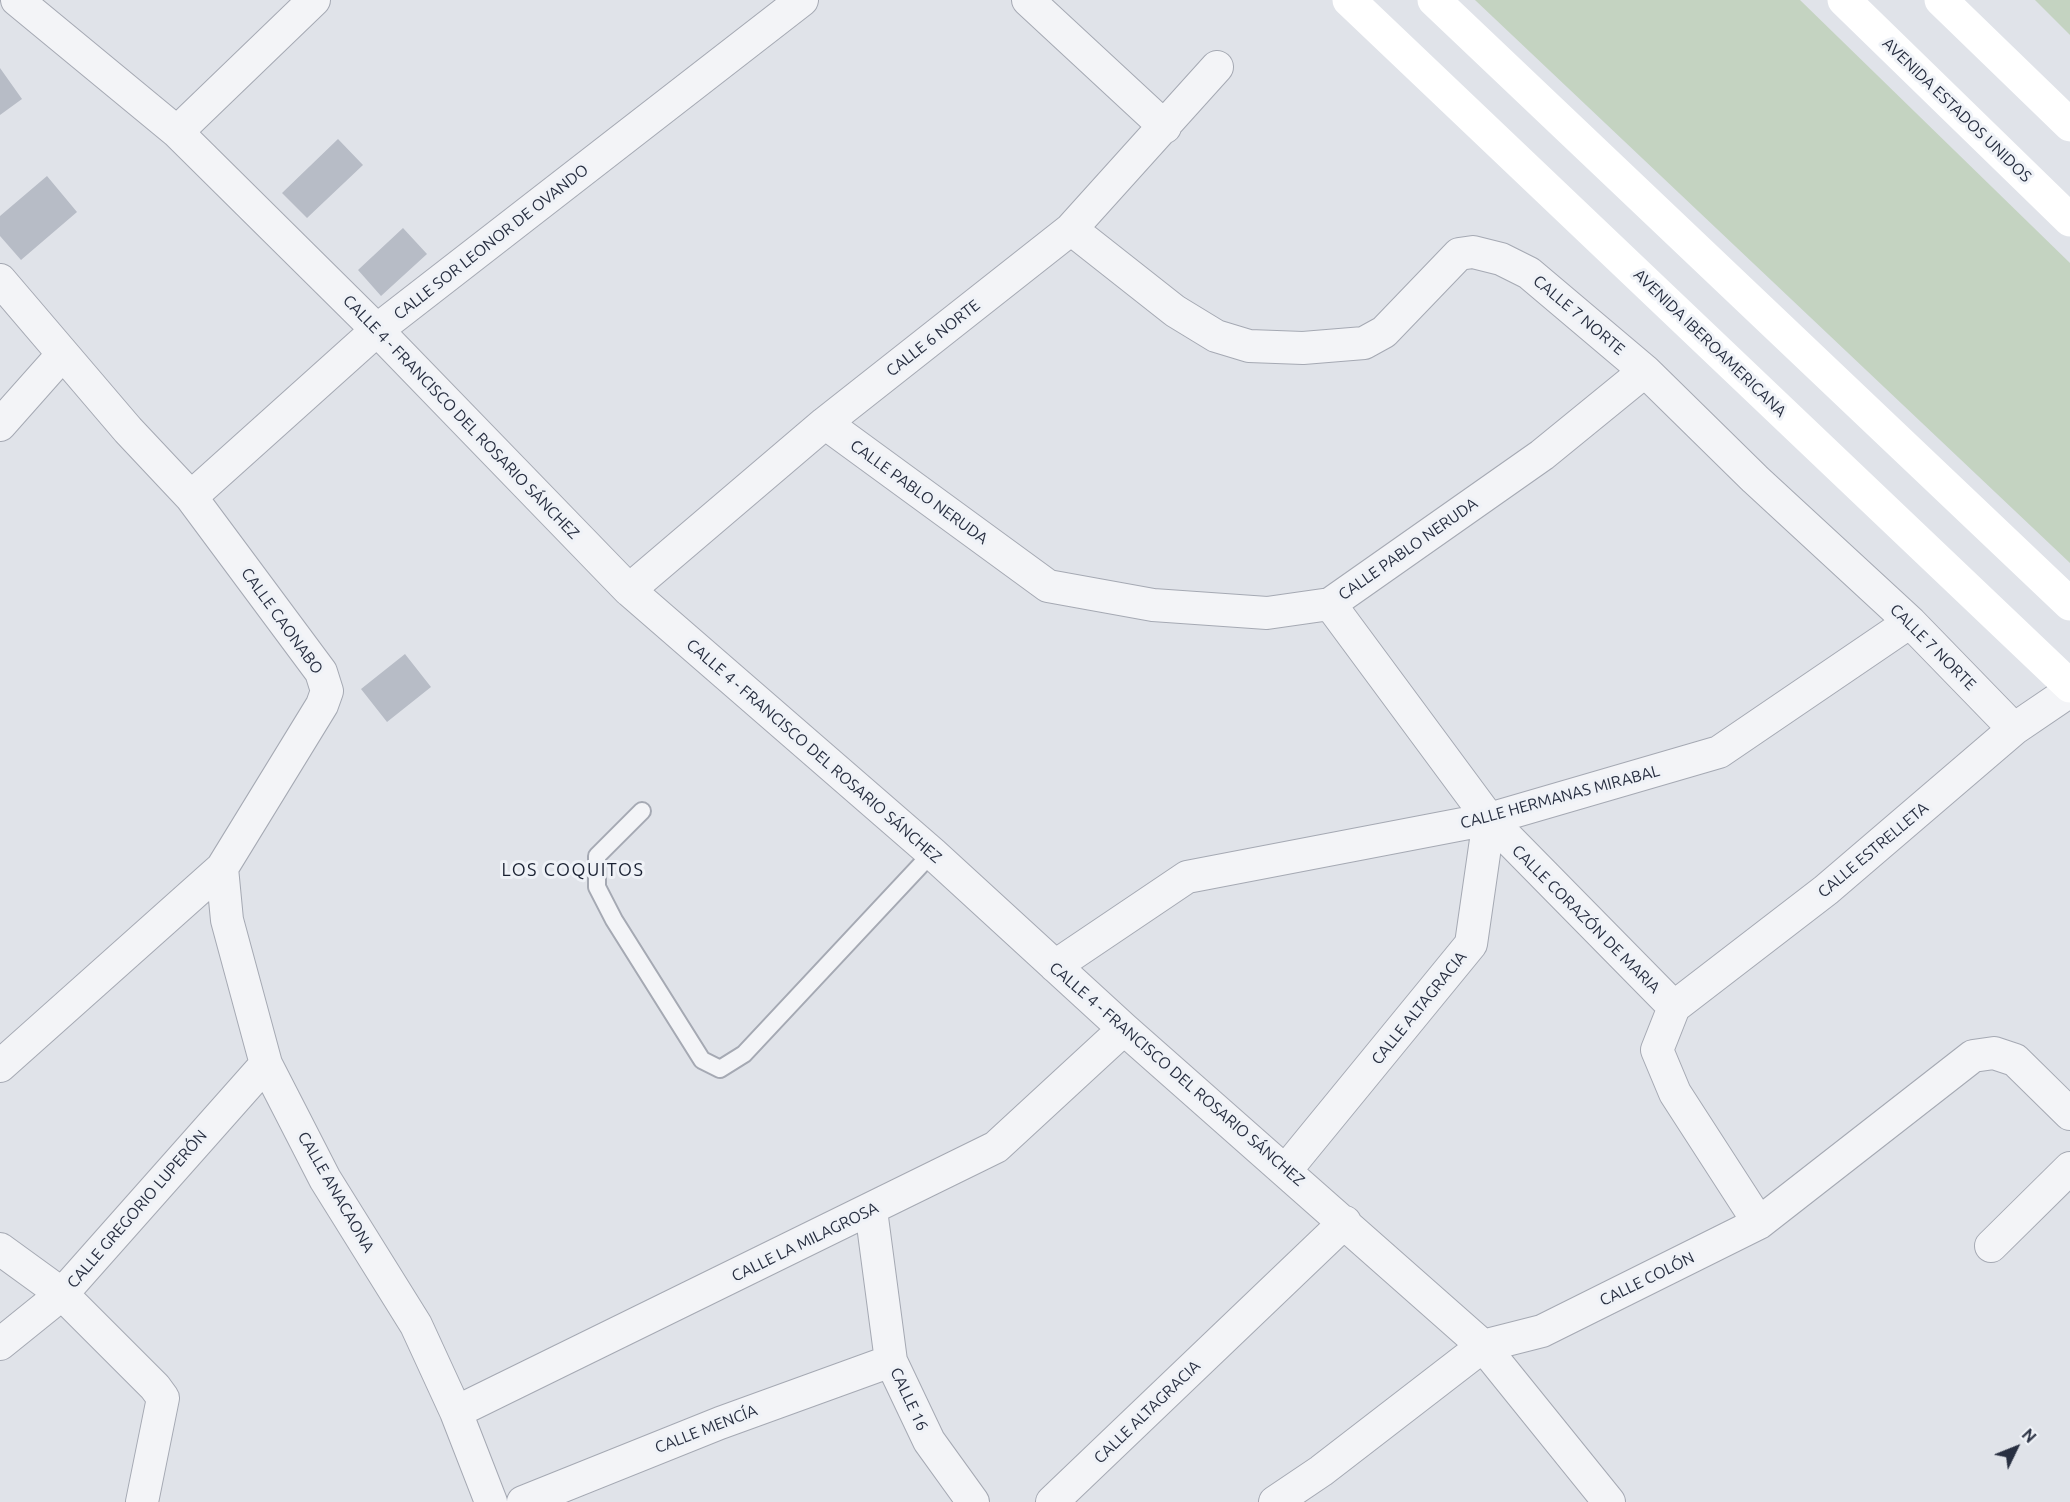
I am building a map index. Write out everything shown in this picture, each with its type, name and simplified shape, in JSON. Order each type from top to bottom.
[{"type":"street","name":"CALLE 4 - FRANCISCO DEL ROSARIO SÁNCHEZ","points":[[17,0],[177,132],[377,330],[629,590],[932,853],[1124,1029],[1483,1346],[1609,1502]]},
{"type":"street","points":[[177,132],[314,0]]},
{"type":"street","name":"CALLE SOR LEONOR DE OVANDO","points":[[191,497],[377,330],[802,0]]},
{"type":"street","points":[[1028,0],[1165,127]]},
{"type":"street","name":"AVENIDA IBEROAMERICANA","points":[[1349,0],[2070,686]]},
{"type":"street","points":[[1434,0],[2070,604]]},
{"type":"street","name":"AVENIDA ESTADOS UNIDOS","points":[[1844,0],[2070,220]]},
{"type":"street","points":[[1941,0],[2070,125]]},
{"type":"street","name":"CALLE 6 NORTE","points":[[629,590],[825,423],[1071,229],[1217,67]]},
{"type":"street","name":"CALLE 7 NORTE","points":[[1071,229],[1175,311],[1216,336],[1249,345],[1303,348],[1364,343],[1384,332],[1459,254],[1473,252],[1501,259],[1529,273],[1645,371],[1755,479],[1910,622],[2014,729]]},
{"type":"street","name":"CALLE CAONABO","points":[[0,280],[62,355],[191,497],[321,672],[327,691],[322,705],[222,868],[0,1066]]},
{"type":"street","points":[[0,425],[62,355]]},
{"type":"street","name":"CALLE PABLO NERUDA","points":[[825,423],[1048,586],[1153,605],[1267,613],[1330,604],[1542,455],[1645,371]]},
{"type":"street","name":"CALLE CORAZÓN DE MARIA","points":[[1330,604],[1489,819],[1674,1007],[1658,1050],[1675,1093],[1759,1223]]},
{"type":"street","name":"CALLE HERMANAS MIRABAL","points":[[1055,966],[1186,877],[1489,819],[1719,752],[1910,622]]},
{"type":"street","name":"CALLE ESTRELLETA","points":[[1674,1007],[1826,890],[2014,729],[2070,691]]},
{"type":"street","name":"CALLE ALTAGRACIA","points":[[1286,1170],[1471,944],[1489,819]]},
{"type":"street","name":"CALLE ANACAONA","points":[[222,868],[227,920],[266,1064],[325,1179],[416,1325],[456,1412],[491,1502]]},
{"type":"street","name":"CALLE LA MILAGROSA","points":[[456,1412],[996,1147],[1124,1029]]},
{"type":"street","name":"CALLE COLÓN","points":[[1275,1502],[1321,1471],[1483,1346],[1542,1331],[1759,1223],[1973,1056],[1994,1053],[2014,1060],[2070,1114]]},
{"type":"street","name":"CALLE GREGORIO LUPERÓN","points":[[0,1344],[62,1294],[266,1064]]},
{"type":"street","points":[[1991,1246],[2070,1168]]},
{"type":"street","name":"CALLE 16","points":[[871,1210],[891,1361],[928,1441],[973,1502]]},
{"type":"street","name":"CALLE ALTAGRACIA","points":[[1052,1502],[1345,1222]]},
{"type":"street","points":[[0,1249],[62,1294],[155,1387],[163,1398],[142,1502]]},
{"type":"street","name":"CALLE MENCÍA","points":[[523,1502],[720,1423],[891,1361]]},
{"type":"lane","points":[[642,812],[597,856],[597,886],[614,921],[702,1060],[720,1069],[744,1054],[932,853]]},
{"type":"green space","points":[[1475,0],[1800,0],[2070,263],[2070,563]]},
{"type":"green space","points":[[2035,0],[2070,0],[2070,35]]},
{"type":"building","points":[[0,68],[22,99],[0,115]]},
{"type":"building","points":[[338,139],[363,165],[307,218],[282,193]]},
{"type":"building","points":[[47,176],[77,212],[21,260],[0,236],[0,216]]},
{"type":"building","points":[[403,228],[427,254],[381,296],[358,270]]},
{"type":"building","points":[[405,654],[431,687],[387,722],[361,689]]},
{"type":"district","name":"LOS COQUITOS","points":[[573,870]]}]
